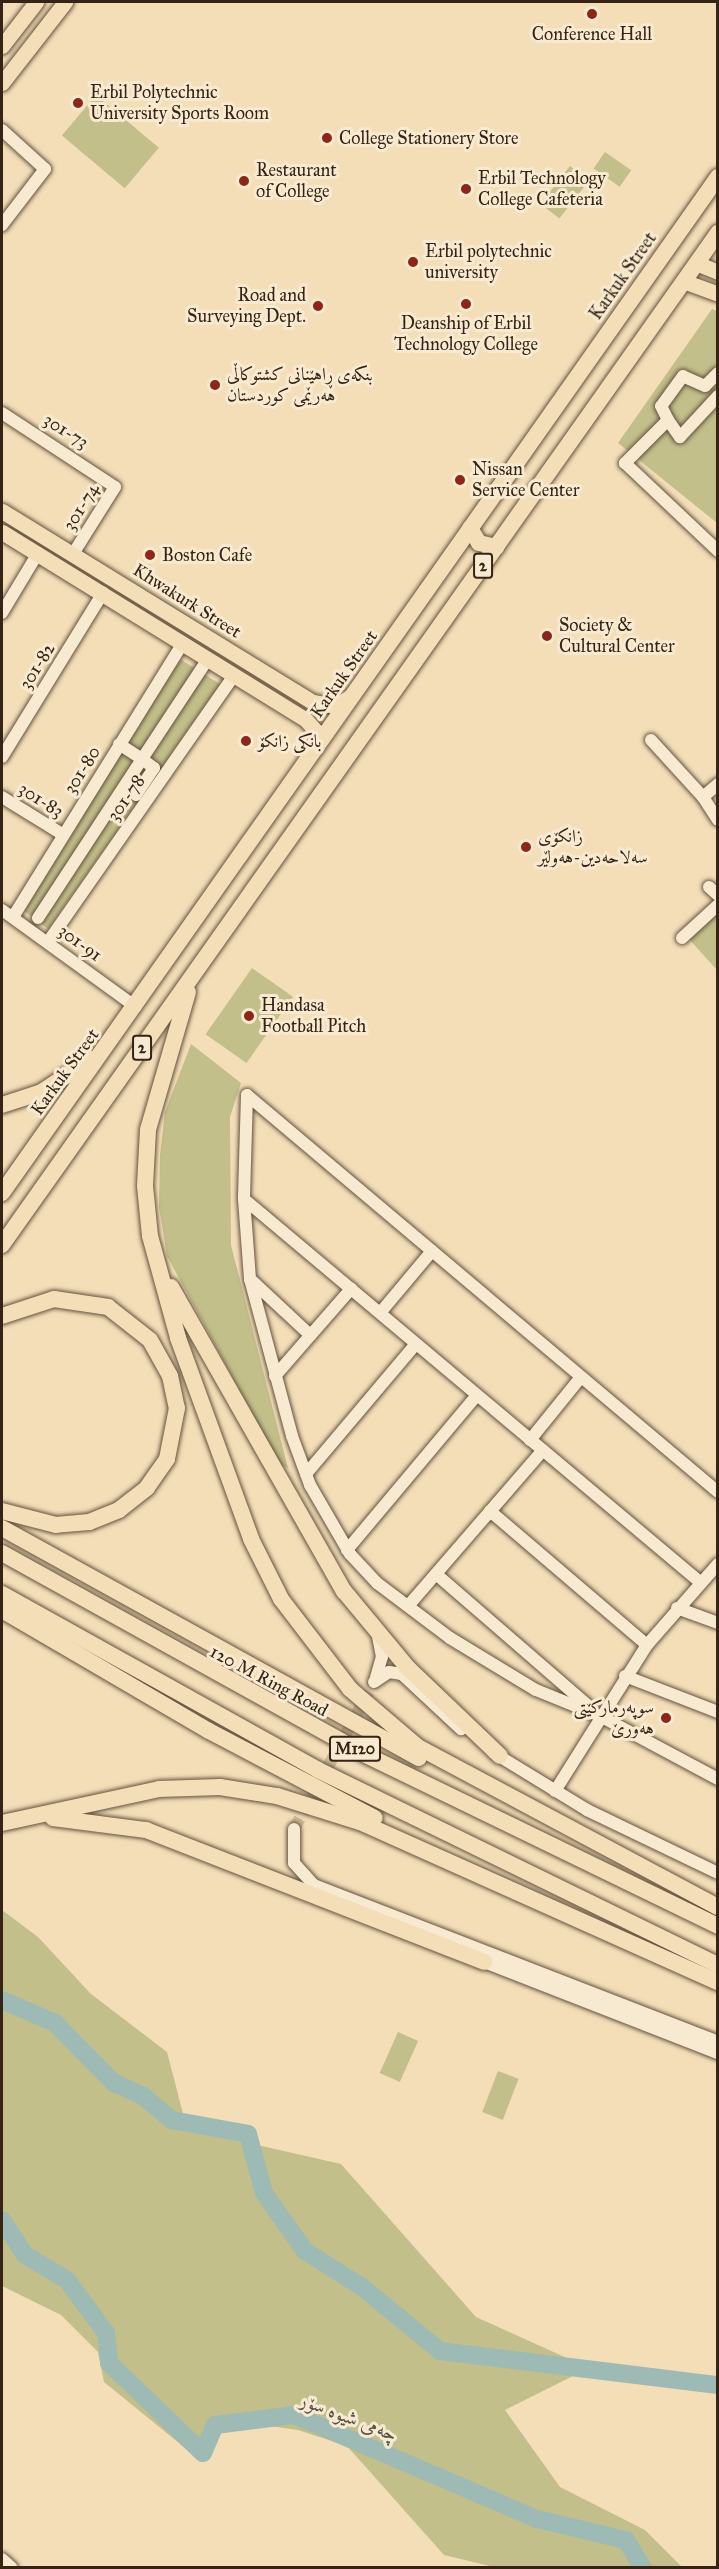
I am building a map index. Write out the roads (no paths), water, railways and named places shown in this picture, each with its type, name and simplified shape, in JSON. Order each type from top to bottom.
[{"type":"highway","name":"Karkuk Street","points":[[2,1193],[136,1007],[717,177]]},
{"type":"highway","name":"2","points":[[2,1245],[497,547],[717,232]]},
{"type":"highway","points":[[470,528],[479,543],[497,547]]},
{"type":"highway","points":[[193,977],[148,1130],[145,1186],[150,1236],[178,1338],[251,1539],[280,1599],[321,1656],[363,1703],[418,1747],[717,1907]]},
{"type":"highway","points":[[2,1105],[46,1090],[107,1047]]},
{"type":"highway","points":[[150,1236],[180,1306],[303,1523],[378,1636],[500,1756]]},
{"type":"highway","points":[[2,1316],[54,1299],[108,1307],[150,1341],[170,1376],[177,1408],[166,1459],[147,1488],[119,1510],[88,1522],[56,1525],[2,1511]]},
{"type":"highway","points":[[2,1528],[466,1784],[643,1869]]},
{"type":"highway","name":"120 M Ring Road","points":[[2,1553],[354,1749],[717,1926]]},
{"type":"highway","name":"M120","points":[[2,1594],[318,1770],[717,1965]]},
{"type":"highway","points":[[2,1610],[209,1731],[585,1924]]},
{"type":"highway","points":[[2,1824],[149,1790],[252,1791],[360,1822],[717,1982]]},
{"type":"highway","points":[[2,1824],[85,1818],[146,1830],[484,1962]]},
{"type":"main road","points":[[2,46],[36,2]]},
{"type":"main road","points":[[2,83],[65,2]]},
{"type":"main road","points":[[696,263],[717,272]]},
{"type":"main road","points":[[684,281],[717,294]]},
{"type":"main road","name":"Khwakurk Street","points":[[2,511],[314,702],[335,706],[353,694]]},
{"type":"main road","points":[[2,532],[312,725],[317,746]]},
{"type":"street","points":[[2,130],[44,163],[43,174],[2,225]]},
{"type":"street","points":[[705,386],[717,373]]},
{"type":"street","points":[[683,376],[717,394],[680,436],[661,406],[683,376]]},
{"type":"street","name":"301-73","points":[[2,412],[111,480]]},
{"type":"street","points":[[668,420],[625,463],[717,551]]},
{"type":"street","name":"301-74","points":[[73,554],[112,495],[111,480]]},
{"type":"street","points":[[2,613],[38,553]]},
{"type":"street","name":"301-82","points":[[2,757],[103,593]]},
{"type":"street","name":"301-80","points":[[13,917],[62,834],[183,643]]},
{"type":"street","points":[[141,759],[208,659]]},
{"type":"street","name":"301-78","points":[[48,942],[234,675]]},
{"type":"street","points":[[651,740],[703,797],[717,820]]},
{"type":"street","points":[[38,918],[124,786],[136,795],[154,768],[119,744]]},
{"type":"street","points":[[703,797],[717,784]]},
{"type":"street","name":"301-83","points":[[2,797],[62,834]]},
{"type":"street","points":[[682,938],[717,905]]},
{"type":"street","name":"301-91","points":[[2,910],[136,1007]]},
{"type":"street","points":[[717,1492],[247,1095],[244,1199],[250,1279],[275,1376],[306,1474],[347,1550],[408,1606],[536,1690],[600,1716],[717,1779]]},
{"type":"street","points":[[244,1199],[700,1582]]},
{"type":"street","points":[[380,1313],[432,1251]]},
{"type":"street","points":[[250,1279],[310,1335]]},
{"type":"street","points":[[275,1376],[351,1289]]},
{"type":"street","points":[[306,1474],[416,1344]]},
{"type":"street","points":[[530,1440],[581,1377]]},
{"type":"street","points":[[347,1550],[477,1395]]},
{"type":"street","points":[[408,1606],[543,1450]]},
{"type":"street","points":[[490,1511],[647,1645]]},
{"type":"street","points":[[555,1791],[625,1676],[647,1645],[717,1564]]},
{"type":"street","points":[[436,1574],[600,1716]]},
{"type":"street","points":[[677,1608],[717,1623]]},
{"type":"street","points":[[378,1636],[382,1657],[374,1682],[389,1672],[402,1674],[468,1735],[555,1791],[717,1873]]},
{"type":"street","points":[[625,1676],[717,1712]]},
{"type":"street","points":[[294,1829],[294,1863],[314,1885],[717,2042]]},
{"type":"street","points":[[484,1962],[717,2053]]},
{"type":"street","points":[[2,2559],[12,2568]]},
{"type":"waterway","points":[[2,2000],[55,2023],[114,2083],[143,2096],[172,2120],[248,2134],[264,2193],[305,2251],[362,2287],[440,2351],[718,2385]]},
{"type":"waterway","name":"چەمی شیوە سۆر","points":[[2,2220],[25,2255],[67,2280],[106,2333],[109,2363],[203,2453],[215,2425],[294,2415],[537,2519],[626,2540],[643,2568]]},
{"type":"tunnel","points":[[294,1829],[374,1682]]},
{"type":"place","name":"Conference Hall","points":[[592,14]]},
{"type":"place","name":"Erbil Polytechnic University Sports Room","points":[[78,103]]},
{"type":"place","name":"College Stationery Store","points":[[327,138]]},
{"type":"place","name":"Restaurant of College","points":[[244,181]]},
{"type":"place","name":"Erbil Technology College Cafeteria","points":[[466,189]]},
{"type":"place","name":"Erbil polytechnic university","points":[[413,262]]},
{"type":"place","name":"Deanship of Erbil Technology College","points":[[466,304]]},
{"type":"place","name":"Road and Surveying Dept.","points":[[318,306]]},
{"type":"place","name":"بنکەی ڕاهێنانی کشتوکاڵی هەرێمی کوردستان","points":[[215,385]]},
{"type":"place","name":"Nissan Service Center","points":[[460,480]]},
{"type":"place","name":"Boston Cafe","points":[[150,555]]},
{"type":"place","name":"Society & Cultural Center","points":[[547,636]]},
{"type":"place","name":"بانکی زانکۆ","points":[[246,741]]},
{"type":"place","name":"زانکۆی سەلاحەدین-هەولێر","points":[[526,847]]},
{"type":"place","name":"Handasa Football Pitch","points":[[249,1016]]},
{"type":"place","name":"سوپەرمارکێتی هەورێ","points":[[666,1718]]}]
